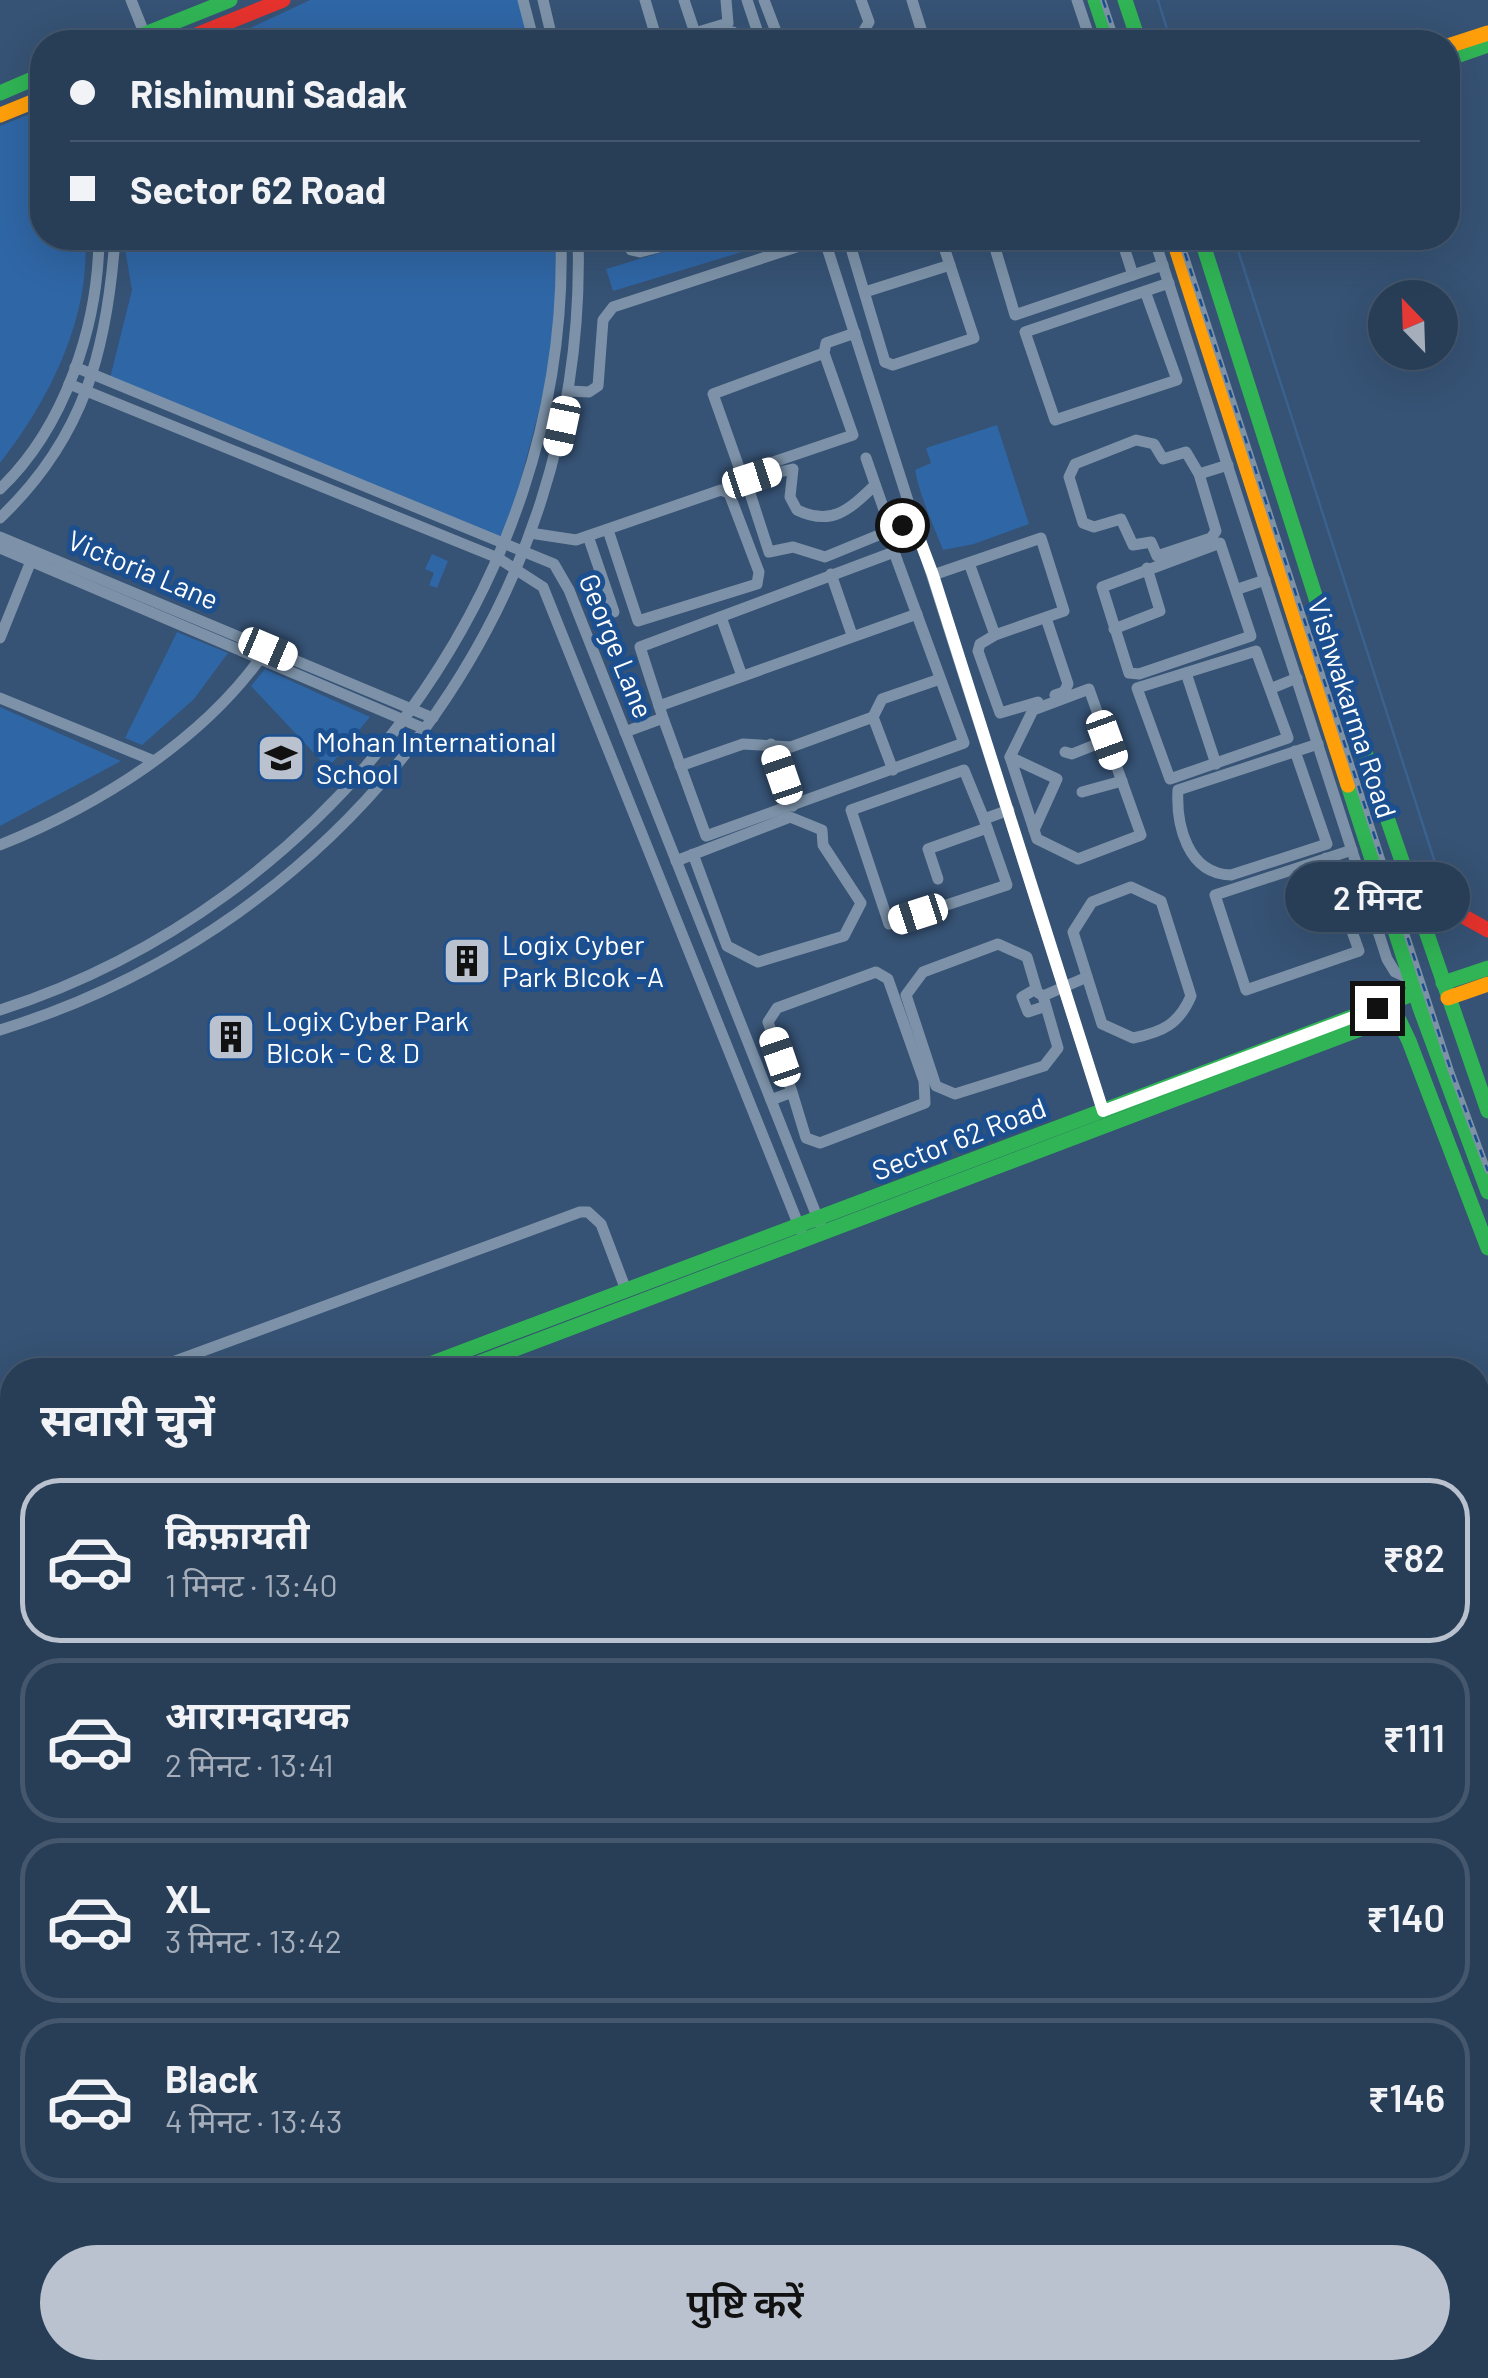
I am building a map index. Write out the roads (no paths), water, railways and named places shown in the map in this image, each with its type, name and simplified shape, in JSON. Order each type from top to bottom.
[{"type":"street","points":[[131,0],[143,30]]},
{"type":"street","points":[[157,30],[230,0]]},
{"type":"street","points":[[209,30],[283,0]]},
{"type":"street","points":[[523,0],[531,30]]},
{"type":"street","points":[[542,0],[550,30]]},
{"type":"street","points":[[645,0],[654,30]]},
{"type":"street","points":[[684,0],[695,30]]},
{"type":"street","points":[[714,30],[728,23],[726,0]]},
{"type":"street","points":[[862,0],[869,22],[865,30]]},
{"type":"street","points":[[912,0],[921,30]]},
{"type":"street","points":[[1077,0],[1086,30]]},
{"type":"street","points":[[1095,0],[1105,30]]},
{"type":"street","points":[[1125,0],[1135,30]]},
{"type":"street","points":[[757,30],[748,3],[764,1],[775,30]]},
{"type":"street","points":[[754,22],[770,17]]},
{"type":"street","points":[[1460,42],[1488,33]]},
{"type":"street","points":[[1460,55],[1488,45]]},
{"type":"street","points":[[0,93],[30,81]]},
{"type":"street","points":[[0,115],[30,103]]},
{"type":"street","points":[[0,490],[38,448],[69,384],[97,250]]},
{"type":"street","points":[[0,518],[44,472],[73,424],[88,389],[113,250]]},
{"type":"street","points":[[0,1010],[124,961],[229,892],[331,809],[407,714],[446,657],[498,558],[532,464],[553,371],[560,250]]},
{"type":"street","points":[[0,1030],[52,1014],[131,977],[240,910],[346,826],[429,723],[518,568],[554,462],[569,392],[580,282],[579,250]]},
{"type":"street","points":[[569,392],[588,392],[598,386],[603,320],[613,307],[787,250]]},
{"type":"street","points":[[828,250],[1103,1111]]},
{"type":"street","points":[[852,250],[885,362]]},
{"type":"street","points":[[885,362],[893,365],[974,338],[945,250]]},
{"type":"street","points":[[996,250],[1015,315],[1163,265]]},
{"type":"street","points":[[1124,250],[1133,275]]},
{"type":"street","points":[[1158,250],[1387,959],[1395,972],[1417,986]]},
{"type":"street","name":"Vishwakarma Road","points":[[1177,250],[1417,986],[1420,1008],[1488,1192]]},
{"type":"street","name":"Vishwakarma Road","points":[[1205,250],[1488,1111]]},
{"type":"street","points":[[865,292],[950,264]]},
{"type":"street","points":[[1169,283],[1025,332],[1055,420],[1198,373]]},
{"type":"street","points":[[1146,291],[1177,380]]},
{"type":"street","points":[[824,353],[713,394],[741,472],[853,435],[824,353],[826,342],[855,333]]},
{"type":"street","points":[[870,378],[885,362]]},
{"type":"street","name":"George Lane","points":[[75,367],[554,564],[569,590],[820,1224]]},
{"type":"street","name":"George Lane","points":[[69,384],[498,558],[543,587],[801,1231]]},
{"type":"street","points":[[1146,439],[1163,459],[1186,452],[1200,474],[1216,532],[1211,538],[1157,556],[1151,542],[1133,546],[1121,518],[1094,527],[1083,522],[1069,477],[1075,464],[1146,439]]},
{"type":"street","points":[[866,458],[891,530]]},
{"type":"street","points":[[1200,474],[1228,465]]},
{"type":"street","points":[[876,485],[843,514],[825,519],[796,510],[790,497],[793,469],[787,466],[752,478],[746,484],[769,552],[793,547],[825,557],[913,522]]},
{"type":"street","points":[[530,533],[576,540],[720,490],[729,493],[759,572],[757,584],[638,621],[608,530]]},
{"type":"street","points":[[588,536],[614,612]]},
{"type":"street","name":"Victoria Lane","points":[[0,537],[429,723]]},
{"type":"street","points":[[933,575],[1041,538],[1064,611],[994,635],[980,644],[978,651],[998,710],[1004,714],[1068,689],[1046,618]]},
{"type":"street","points":[[1220,543],[1251,636],[1140,674],[1127,669],[1102,587],[1148,568],[1220,543]]},
{"type":"street","points":[[1276,557],[1292,558],[1300,547]]},
{"type":"street","name":"Victoria Lane","points":[[0,548],[264,654]]},
{"type":"street","points":[[894,552],[964,743],[706,836],[640,647],[832,574],[894,552]]},
{"type":"street","points":[[0,638],[31,562]]},
{"type":"street","points":[[969,562],[994,635]]},
{"type":"street","points":[[1114,629],[1160,611],[1148,568]]},
{"type":"street","points":[[1283,580],[1296,569],[1308,571]]},
{"type":"street","points":[[832,574],[852,635]]},
{"type":"street","points":[[1238,589],[1266,580]]},
{"type":"street","points":[[625,732],[742,676],[916,614]]},
{"type":"street","points":[[721,617],[742,676]]},
{"type":"street","points":[[1256,650],[1288,738],[1170,779],[1137,688],[1186,673],[1256,650]]},
{"type":"street","points":[[0,845],[84,807],[152,760],[215,708],[264,654]]},
{"type":"street","points":[[1186,673],[1216,764]]},
{"type":"street","points":[[1270,689],[1297,678]]},
{"type":"street","points":[[680,766],[743,744],[791,747],[873,716],[882,699],[940,679]]},
{"type":"street","points":[[1089,689],[1141,835],[1078,858],[1037,839],[1010,757],[1032,710],[1089,689]]},
{"type":"street","points":[[0,698],[152,760]]},
{"type":"street","points":[[873,716],[893,770]]},
{"type":"street","points":[[1065,752],[1072,754],[1107,740]]},
{"type":"street","points":[[771,744],[793,806]]},
{"type":"street","points":[[1295,752],[1326,844],[1231,875],[1221,875],[1187,848],[1178,826],[1178,790],[1318,744]]},
{"type":"street","points":[[1010,757],[1057,779],[1034,830]]},
{"type":"street","points":[[964,770],[986,826],[1007,884],[889,924],[850,810],[964,770]]},
{"type":"street","points":[[1082,792],[1122,781]]},
{"type":"street","points":[[938,879],[928,848],[986,826],[1009,811],[1022,795]]},
{"type":"street","points":[[676,861],[693,854],[790,817],[806,822],[822,830],[823,845],[861,903],[854,923],[844,936],[758,962],[727,946],[693,854]]},
{"type":"street","points":[[1326,858],[1358,951],[1246,990],[1216,895],[1326,858],[1352,850]]},
{"type":"street","points":[[1404,862],[1434,900],[1488,930]]},
{"type":"street","points":[[1131,887],[1161,901],[1191,996],[1183,1016],[1152,1034],[1133,1038],[1116,1032],[1102,1024],[1088,977],[1073,932],[1092,902],[1131,887]]},
{"type":"street","points":[[998,944],[1027,957],[1041,998],[1058,1048],[1044,1066],[955,1094],[936,1086],[906,995],[923,972],[998,944]]},
{"type":"street","points":[[1446,991],[1488,968]]},
{"type":"street","points":[[876,972],[888,979],[924,1080],[925,1104],[820,1143],[806,1138],[792,1092],[768,1022],[777,1008],[876,972]]},
{"type":"street","points":[[1041,998],[1088,977]]},
{"type":"street","points":[[1446,991],[1488,984]]},
{"type":"street","name":"Sector 62 Road","points":[[801,1231],[1229,1071],[1417,986]]},
{"type":"street","name":"Sector 62 Road","points":[[820,1224],[1103,1111],[1392,1017],[1399,1020],[1410,1041],[1445,1130]]},
{"type":"street","points":[[1481,1093],[1488,1077]]},
{"type":"street","points":[[771,1100],[792,1092]]},
{"type":"street","points":[[1462,1123],[1445,1130],[1488,1248]]},
{"type":"street","points":[[184,1358],[580,1212],[588,1212],[601,1224],[626,1290]]},
{"type":"street","points":[[446,1358],[626,1290],[801,1231]]},
{"type":"street","points":[[493,1358],[635,1306],[801,1231]]},
{"type":"waterway","points":[[1158,0],[1167,30]]},
{"type":"waterway","points":[[1238,250],[1441,881]]},
{"type":"railway","points":[[1103,0],[1113,30]]},
{"type":"railway","points":[[1184,250],[1451,1071],[1488,1171]]},
{"type":"place","name":"Mohan International School","points":[[281,758]]},
{"type":"place","name":"Logix Cyber Park Blcok -A","points":[[467,961]]},
{"type":"place","name":"Logix Cyber Park Blcok - C & D","points":[[231,1037]]}]
